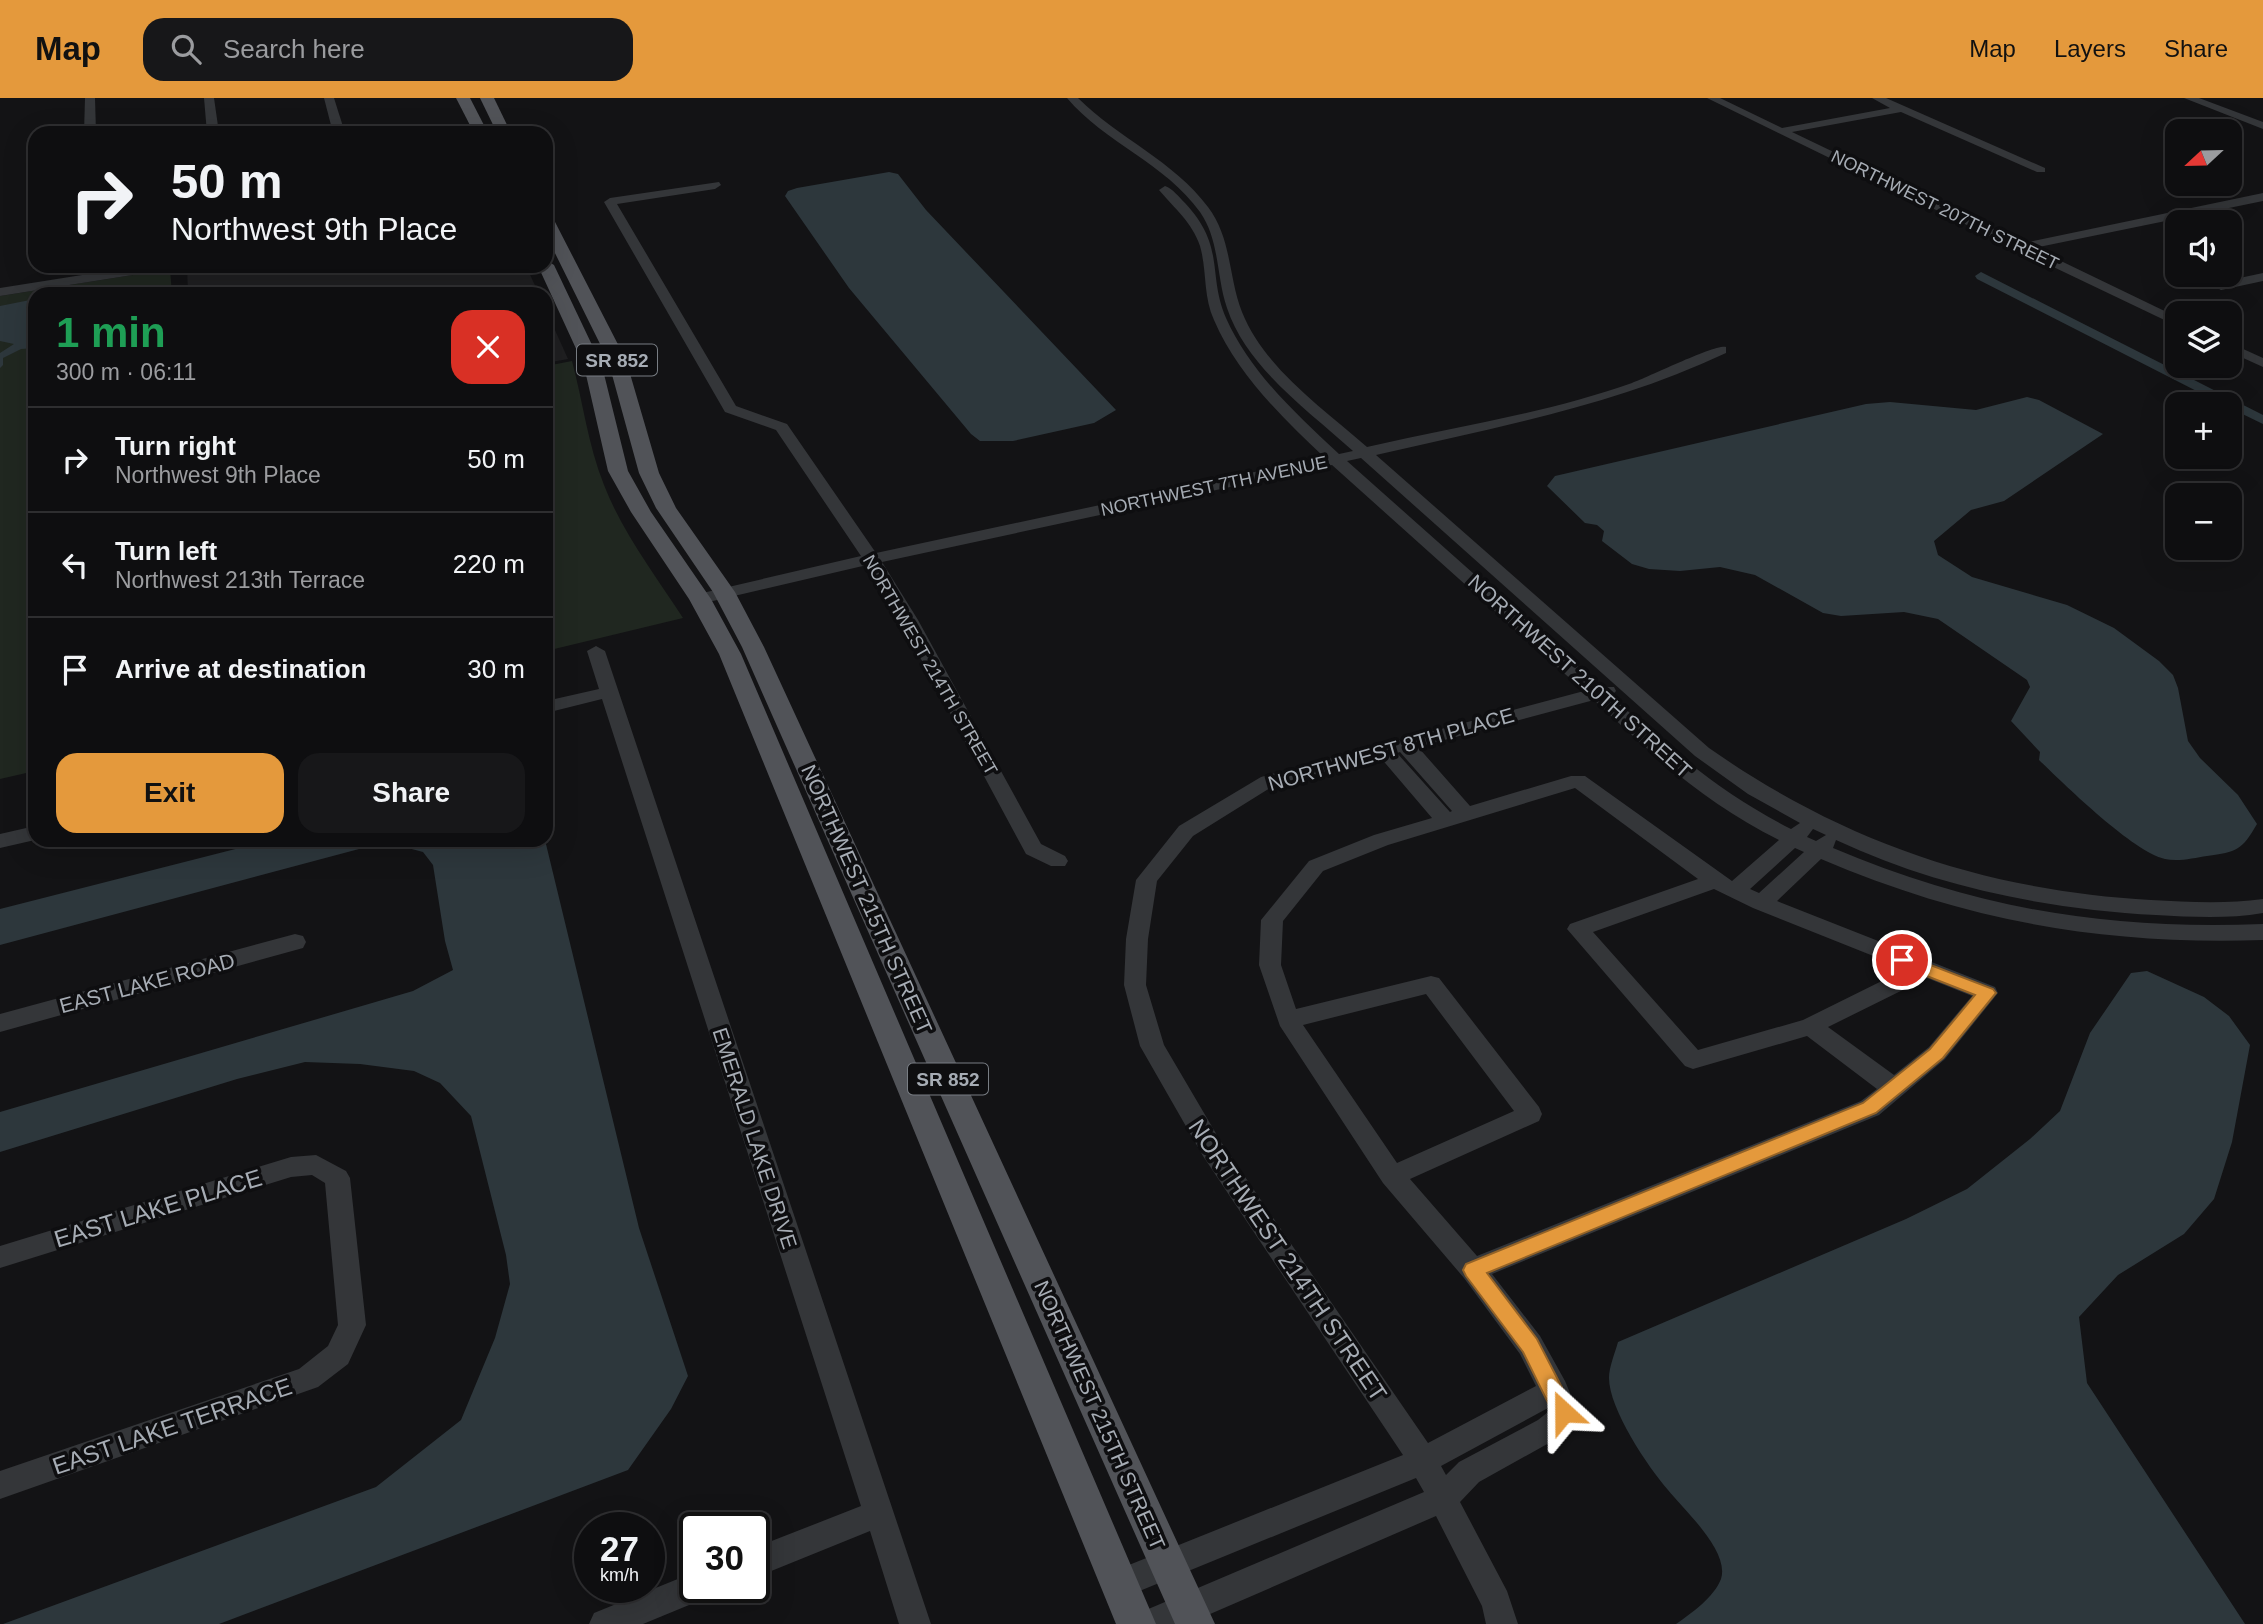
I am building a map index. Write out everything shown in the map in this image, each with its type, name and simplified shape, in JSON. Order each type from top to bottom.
[{"type":"main road","points":[[463,98],[477,126]]},
{"type":"main road","points":[[486,98],[500,126]]},
{"type":"main road","name":"NORTHWEST 215TH STREET","points":[[553,234],[617,360],[649,473],[712,595],[730,654],[1136,1624]]},
{"type":"main road","name":"NORTHWEST 215TH STREET","points":[[550,273],[593,366],[618,471],[641,512],[753,647],[1191,1616]]},
{"type":"street","points":[[90,98],[90,126]]},
{"type":"street","points":[[209,98],[212,126]]},
{"type":"street","points":[[329,98],[337,126]]},
{"type":"street","name":"NORTHWEST 210TH STREET","points":[[1072,98],[1098,123],[1121,138],[1197,201],[1213,222],[1223,244],[1234,308],[1254,345],[1281,379],[1702,752],[1762,794],[1812,821],[1921,866],[1988,884],[2071,901],[2160,908],[2263,906]]},
{"type":"street","name":"NORTHWEST 207TH STREET","points":[[1713,98],[2165,316]]},
{"type":"street","points":[[2189,98],[2263,126]]},
{"type":"street","points":[[1782,131],[1853,114],[1882,100],[2041,170]]},
{"type":"street","points":[[1768,124],[1836,112],[1870,115],[1902,109]]},
{"type":"street","points":[[2232,114],[2253,110]]},
{"type":"street","name":"NORTHWEST 210TH STREET","points":[[1098,123],[1094,130],[1178,201],[1194,222],[1206,245],[1216,309],[1236,346],[1260,381],[1338,461],[1682,771],[1742,811],[1793,839],[1902,886],[1993,911],[2046,922],[2144,933],[2209,936],[2263,932]]},
{"type":"street","name":"NORTHWEST 214TH STREET","points":[[715,185],[610,202],[730,409],[782,427],[821,488],[872,558],[1033,849],[1058,861]]},
{"type":"street","points":[[1999,252],[2263,197]]},
{"type":"street","points":[[0,292],[86,273]]},
{"type":"street","points":[[2256,279],[2263,286]]},
{"type":"street","name":"NORTHWEST 7TH AVENUE","points":[[712,595],[872,558],[1338,461],[1363,453],[1586,404],[1648,384],[1721,350]]},
{"type":"street","points":[[2242,353],[2263,363]]},
{"type":"street","name":"EMERALD LAKE DRIVE","points":[[596,651],[915,1624]]},
{"type":"street","name":"NORTHWEST 8TH PLACE","points":[[1147,880],[1186,831],[1268,781],[1626,686]]},
{"type":"street","points":[[553,705],[609,692]]},
{"type":"street","points":[[1393,746],[1465,813]]},
{"type":"street","points":[[1393,746],[1444,820]]},
{"type":"street","points":[[1150,1624],[1191,1616],[1442,1499],[1469,1472],[1558,1421],[1564,1412],[1530,1345],[1473,1270],[1392,1176],[1288,1020],[1270,965],[1272,920],[1316,866],[1465,813],[1578,780],[1725,886],[1761,903],[1987,993],[1937,1053],[1870,1108],[1473,1270]]},
{"type":"street","points":[[1812,821],[1793,839],[1725,886],[1578,929],[1693,1060],[1810,1026],[1926,969]]},
{"type":"street","points":[[1761,903],[1837,832]]},
{"type":"street","points":[[0,841],[28,835]]},
{"type":"street","name":"NORTHWEST 214TH STREET","points":[[1147,880],[1137,939],[1135,985],[1152,1046],[1212,1149],[1423,1461],[1496,1602],[1502,1624]]},
{"type":"street","name":"EAST LAKE ROAD","points":[[0,1023],[295,943]]},
{"type":"street","points":[[1288,1020],[1432,985],[1530,1114],[1392,1176]]},
{"type":"street","points":[[1810,1026],[1895,1089]]},
{"type":"street","name":"EAST LAKE PLACE","points":[[0,1257],[291,1167],[316,1164],[337,1178],[352,1325],[338,1355]]},
{"type":"street","name":"EAST LAKE TERRACE","points":[[0,1485],[308,1378],[338,1355]]},
{"type":"street","points":[[1119,1584],[1423,1461],[1555,1390]]},
{"type":"street","points":[[770,1557],[877,1514]]},
{"type":"street","points":[[605,1624],[679,1594]]},
{"type":"shaded area","points":[[889,172],[898,174],[926,210],[1116,410],[1094,423],[1013,441],[980,441],[971,434],[849,288],[785,196],[788,191],[797,188]]},
{"type":"shaded area","points":[[145,273],[170,273],[171,287],[57,287]]},
{"type":"shaded area","points":[[187,273],[529,273],[536,287],[188,287]]},
{"type":"shaded area","points":[[28,292],[28,773],[0,779],[0,296]]},
{"type":"shaded area","points":[[28,300],[28,348],[3,358],[0,368],[0,353],[14,344],[0,341],[0,306]]},
{"type":"shaded area","points":[[553,326],[568,359],[553,362]]},
{"type":"shaded area","points":[[572,361],[594,455],[611,502],[640,553],[683,618],[553,649],[553,365]]},
{"type":"shaded area","points":[[2027,397],[2039,400],[2103,434],[2004,501],[1971,510],[1934,541],[1938,555],[1972,577],[2067,605],[2114,628],[2159,661],[2173,675],[2188,741],[2200,758],[2238,795],[2257,824],[2247,839],[2232,851],[2186,859],[2165,859],[2135,844],[2117,831],[2039,760],[2040,752],[2011,721],[2030,687],[2027,680],[1938,619],[1904,612],[1841,616],[1823,613],[1755,575],[1720,567],[1680,571],[1649,569],[1632,564],[1602,541],[1604,531],[1597,525],[1585,523],[1547,486],[1555,476],[1866,404],[1890,402],[1976,410]]},
{"type":"shaded area","points":[[244,847],[367,847],[0,945],[0,909]]},
{"type":"shaded area","points":[[404,847],[547,847],[639,1228],[688,1376],[671,1409],[628,1470],[219,1624],[3,1624],[376,1487],[461,1420],[495,1338],[510,1284],[506,1255],[471,1116],[440,1083],[414,1071],[360,1064],[305,1062],[237,1079],[0,1152],[0,1112],[413,991],[453,970],[445,941],[433,865],[423,852]]},
{"type":"shaded area","points":[[2147,971],[2204,997],[2229,1016],[2250,1045],[2232,1142],[2214,1199],[2184,1234],[2118,1275],[2079,1317],[2087,1383],[2245,1624],[1676,1624],[1695,1610],[1718,1586],[1722,1568],[1719,1556],[1704,1532],[1650,1467],[1622,1421],[1609,1378],[1618,1342],[1906,1219],[1967,1189],[2030,1139],[2060,1111],[2090,1033],[2131,973]]},
{"type":"waterway","points":[[1981,276],[2263,420]]},
{"type":"route","points":[[1564,1412],[1530,1345],[1473,1270],[1870,1108],[1937,1053],[1987,993],[1902,960]]}]
